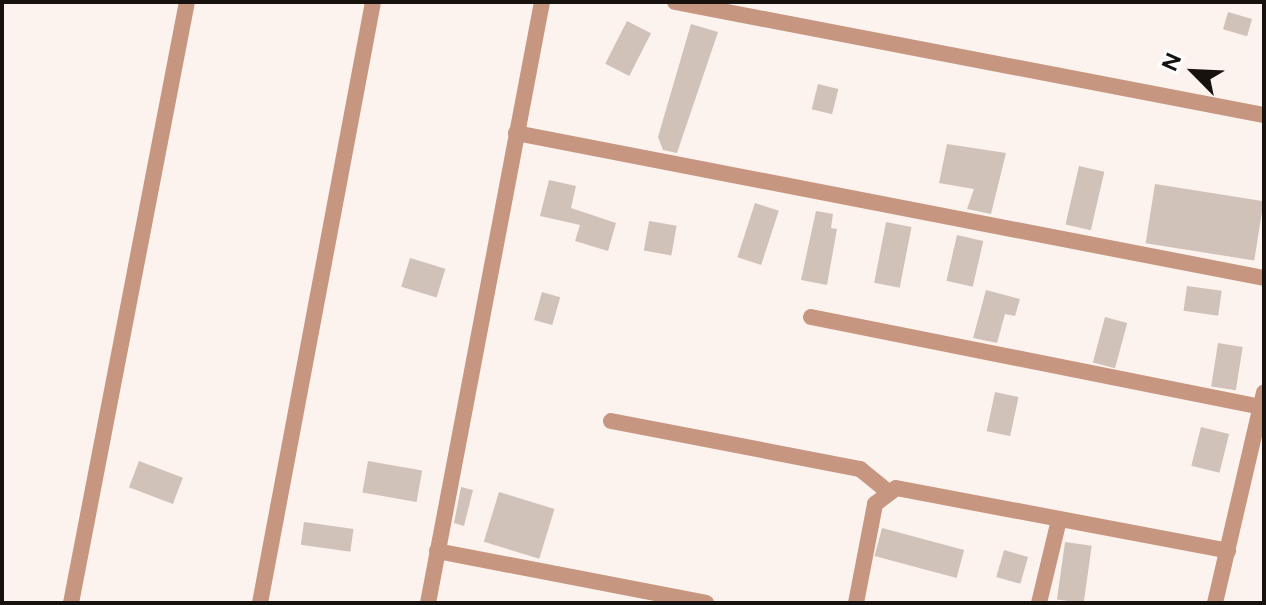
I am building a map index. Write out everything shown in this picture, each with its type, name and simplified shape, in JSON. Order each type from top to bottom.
[{"type":"street","points":[[71,603],[187,2]]},
{"type":"street","points":[[260,603],[373,2]]},
{"type":"street","points":[[428,603],[542,2]]},
{"type":"street","points":[[675,2],[1264,115]]},
{"type":"street","points":[[516,133],[1264,278]]},
{"type":"street","points":[[811,317],[1262,400],[1215,603]]},
{"type":"street","points":[[611,421],[860,469],[886,490],[1228,551]]},
{"type":"street","points":[[856,603],[875,504],[886,490]]},
{"type":"street","points":[[1039,603],[1059,520]]},
{"type":"street","points":[[437,551],[706,603]]},
{"type":"building","points":[[1228,12],[1252,19],[1247,36],[1223,29]]},
{"type":"building","points":[[627,21],[651,33],[629,76],[605,64]]},
{"type":"building","points":[[691,24],[718,32],[677,153],[663,150],[658,137]]},
{"type":"building","points":[[818,84],[838,89],[832,114],[812,109]]},
{"type":"building","points":[[947,144],[1006,153],[991,214],[967,209],[974,189],[939,183]]},
{"type":"building","points":[[1079,166],[1104,172],[1091,230],[1066,224]]},
{"type":"building","points":[[549,180],[576,186],[571,208],[616,223],[608,251],[575,241],[580,225],[540,216]]},
{"type":"building","points":[[1155,184],[1264,201],[1254,260],[1146,243]]},
{"type":"building","points":[[755,203],[779,211],[761,265],[737,257]]},
{"type":"building","points":[[816,211],[833,214],[831,228],[837,229],[827,285],[801,280]]},
{"type":"building","points":[[649,221],[677,226],[671,255],[644,251]]},
{"type":"building","points":[[886,222],[912,227],[900,288],[874,283]]},
{"type":"building","points":[[957,235],[983,241],[973,287],[946,281]]},
{"type":"building","points":[[410,258],[445,269],[437,298],[401,287]]},
{"type":"building","points":[[1187,286],[1222,291],[1218,316],[1184,311]]},
{"type":"building","points":[[986,290],[1020,299],[1015,316],[1005,314],[997,343],[973,338]]},
{"type":"building","points":[[542,292],[560,297],[552,325],[534,320]]},
{"type":"building","points":[[1105,317],[1127,323],[1115,368],[1093,362]]},
{"type":"building","points":[[1218,343],[1243,347],[1236,390],[1211,386]]},
{"type":"building","points":[[995,392],[1018,397],[1010,436],[987,431]]},
{"type":"building","points":[[1201,427],[1229,434],[1219,473],[1191,466]]},
{"type":"building","points":[[139,461],[183,478],[173,504],[129,487]]},
{"type":"building","points":[[368,461],[422,471],[417,502],[362,493]]},
{"type":"building","points":[[461,487],[473,490],[464,526],[454,523]]},
{"type":"building","points":[[499,492],[554,509],[539,559],[484,542]]},
{"type":"building","points":[[304,522],[354,529],[350,552],[301,545]]},
{"type":"building","points":[[882,528],[964,550],[957,578],[874,556]]},
{"type":"building","points":[[1065,542],[1092,546],[1084,603],[1057,599]]},
{"type":"building","points":[[1004,550],[1028,557],[1020,584],[996,577]]}]
